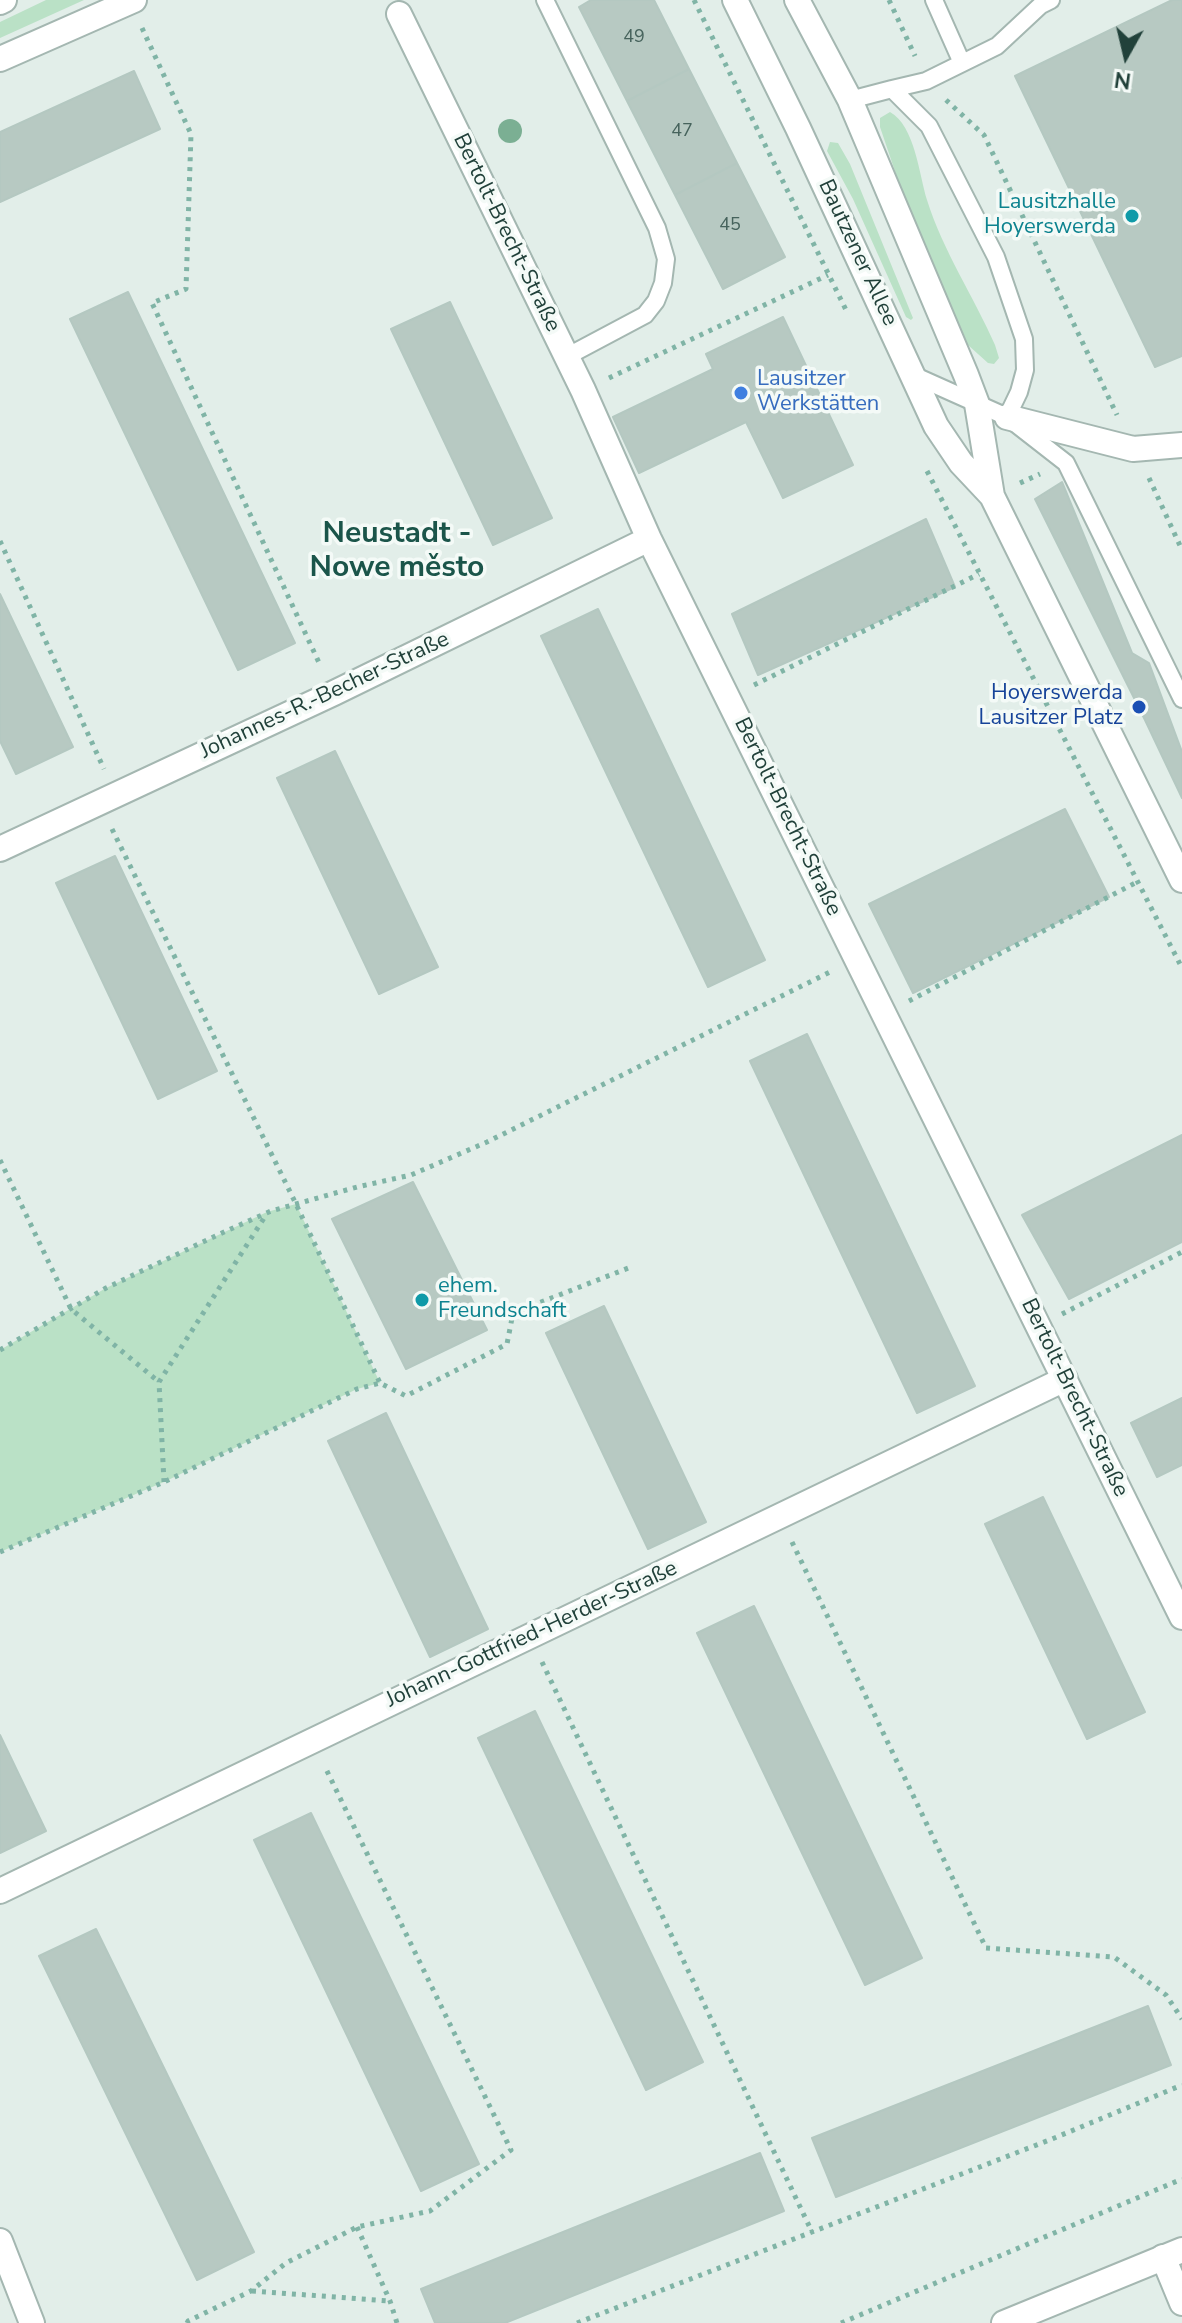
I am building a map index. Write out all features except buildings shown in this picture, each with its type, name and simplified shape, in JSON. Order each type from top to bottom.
[{"type":"street","name":"Bautzener Allee","points":[[735,0],[936,426],[961,463],[992,496],[1182,880]]},
{"type":"street","name":"Bautzener Allee","points":[[797,0],[850,100],[977,404],[992,496]]},
{"type":"street","points":[[0,59],[132,1]]},
{"type":"street","name":"Bertolt-Brecht-Straße","points":[[396,7],[583,390],[649,539],[1182,1617]]},
{"type":"street","points":[[1007,417],[1133,449],[1182,445]]},
{"type":"street","name":"Johannes-R.-Becher-Straße","points":[[0,849],[334,693],[649,539]]},
{"type":"street","name":"Johann-Gottfried-Herder-Straße","points":[[0,1891],[1065,1379]]},
{"type":"street","points":[[0,2241],[32,2323]]},
{"type":"street","points":[[1004,2323],[1172,2254],[1182,2303]]},
{"type":"lane","points":[[545,0],[657,228],[666,259],[663,283],[656,301],[645,315],[566,357]]},
{"type":"lane","points":[[934,0],[962,63]]},
{"type":"lane","points":[[850,100],[926,81],[997,46],[1041,5],[1051,0]]},
{"type":"lane","points":[[892,89],[929,126],[996,257],[1024,339],[1025,370],[1007,417]]},
{"type":"lane","points":[[913,375],[1007,417],[1066,463],[1182,699]]},
{"type":"path","points":[[694,0],[849,317]]},
{"type":"path","points":[[889,0],[926,81],[984,135],[1182,550]]},
{"type":"path","points":[[132,1],[191,134],[186,289],[152,303],[334,693]]},
{"type":"path","points":[[583,390],[828,275]]},
{"type":"path","points":[[922,460],[1182,968]]},
{"type":"path","points":[[0,541],[108,799],[380,1383],[406,1396],[507,1344],[513,1313],[631,1267]]},
{"type":"path","points":[[728,697],[979,574]]},
{"type":"path","points":[[884,1014],[1139,881]]},
{"type":"path","points":[[1175,955],[1182,951]]},
{"type":"path","points":[[0,1350],[106,1288],[267,1212],[411,1175],[474,1148],[857,959]]},
{"type":"path","points":[[0,1160],[71,1309],[159,1382]]},
{"type":"path","points":[[164,1482],[159,1382],[267,1212]]},
{"type":"path","points":[[1039,1327],[1182,1252]]},
{"type":"path","points":[[0,1552],[164,1482],[357,1389],[380,1383]]},
{"type":"path","points":[[779,1516],[986,1948],[1114,1957],[1166,1995],[1182,2019]]},
{"type":"path","points":[[529,1636],[812,2232]]},
{"type":"path","points":[[187,2323],[251,2291],[286,2263],[357,2227],[430,2211],[511,2150],[313,1741]]},
{"type":"path","points":[[577,2323],[1052,2139],[1182,2085]]},
{"type":"path","points":[[841,2323],[1182,2179]]},
{"type":"path","points":[[357,2227],[397,2323]]},
{"type":"path","points":[[251,2291],[390,2301]]},
{"type":"green space","points":[[46,0],[84,0],[0,38],[0,22]]},
{"type":"green space","points":[[890,112],[911,139],[934,219],[995,345],[999,358],[994,364],[988,363],[968,345],[899,183],[880,127],[880,118]]},
{"type":"green space","points":[[830,142],[838,143],[850,164],[913,318],[911,320],[906,317],[853,199],[827,151]]},
{"type":"green space","points":[[296,1204],[380,1383],[357,1389],[164,1482],[0,1552],[0,1350],[106,1288],[267,1212]]},
{"type":"place","name":"Lausitzhalle Hoyerswerda","points":[[1132,216]]},
{"type":"place","name":"Lausitzer Werkstätten","points":[[741,393]]},
{"type":"place","name":"Hoyerswerda Lausitzer Platz","points":[[1139,707]]},
{"type":"place","name":"ehem. Freundschaft","points":[[422,1300]]},
{"type":"district","name":"Neustadt - Nowe město","points":[[397,552]]}]
